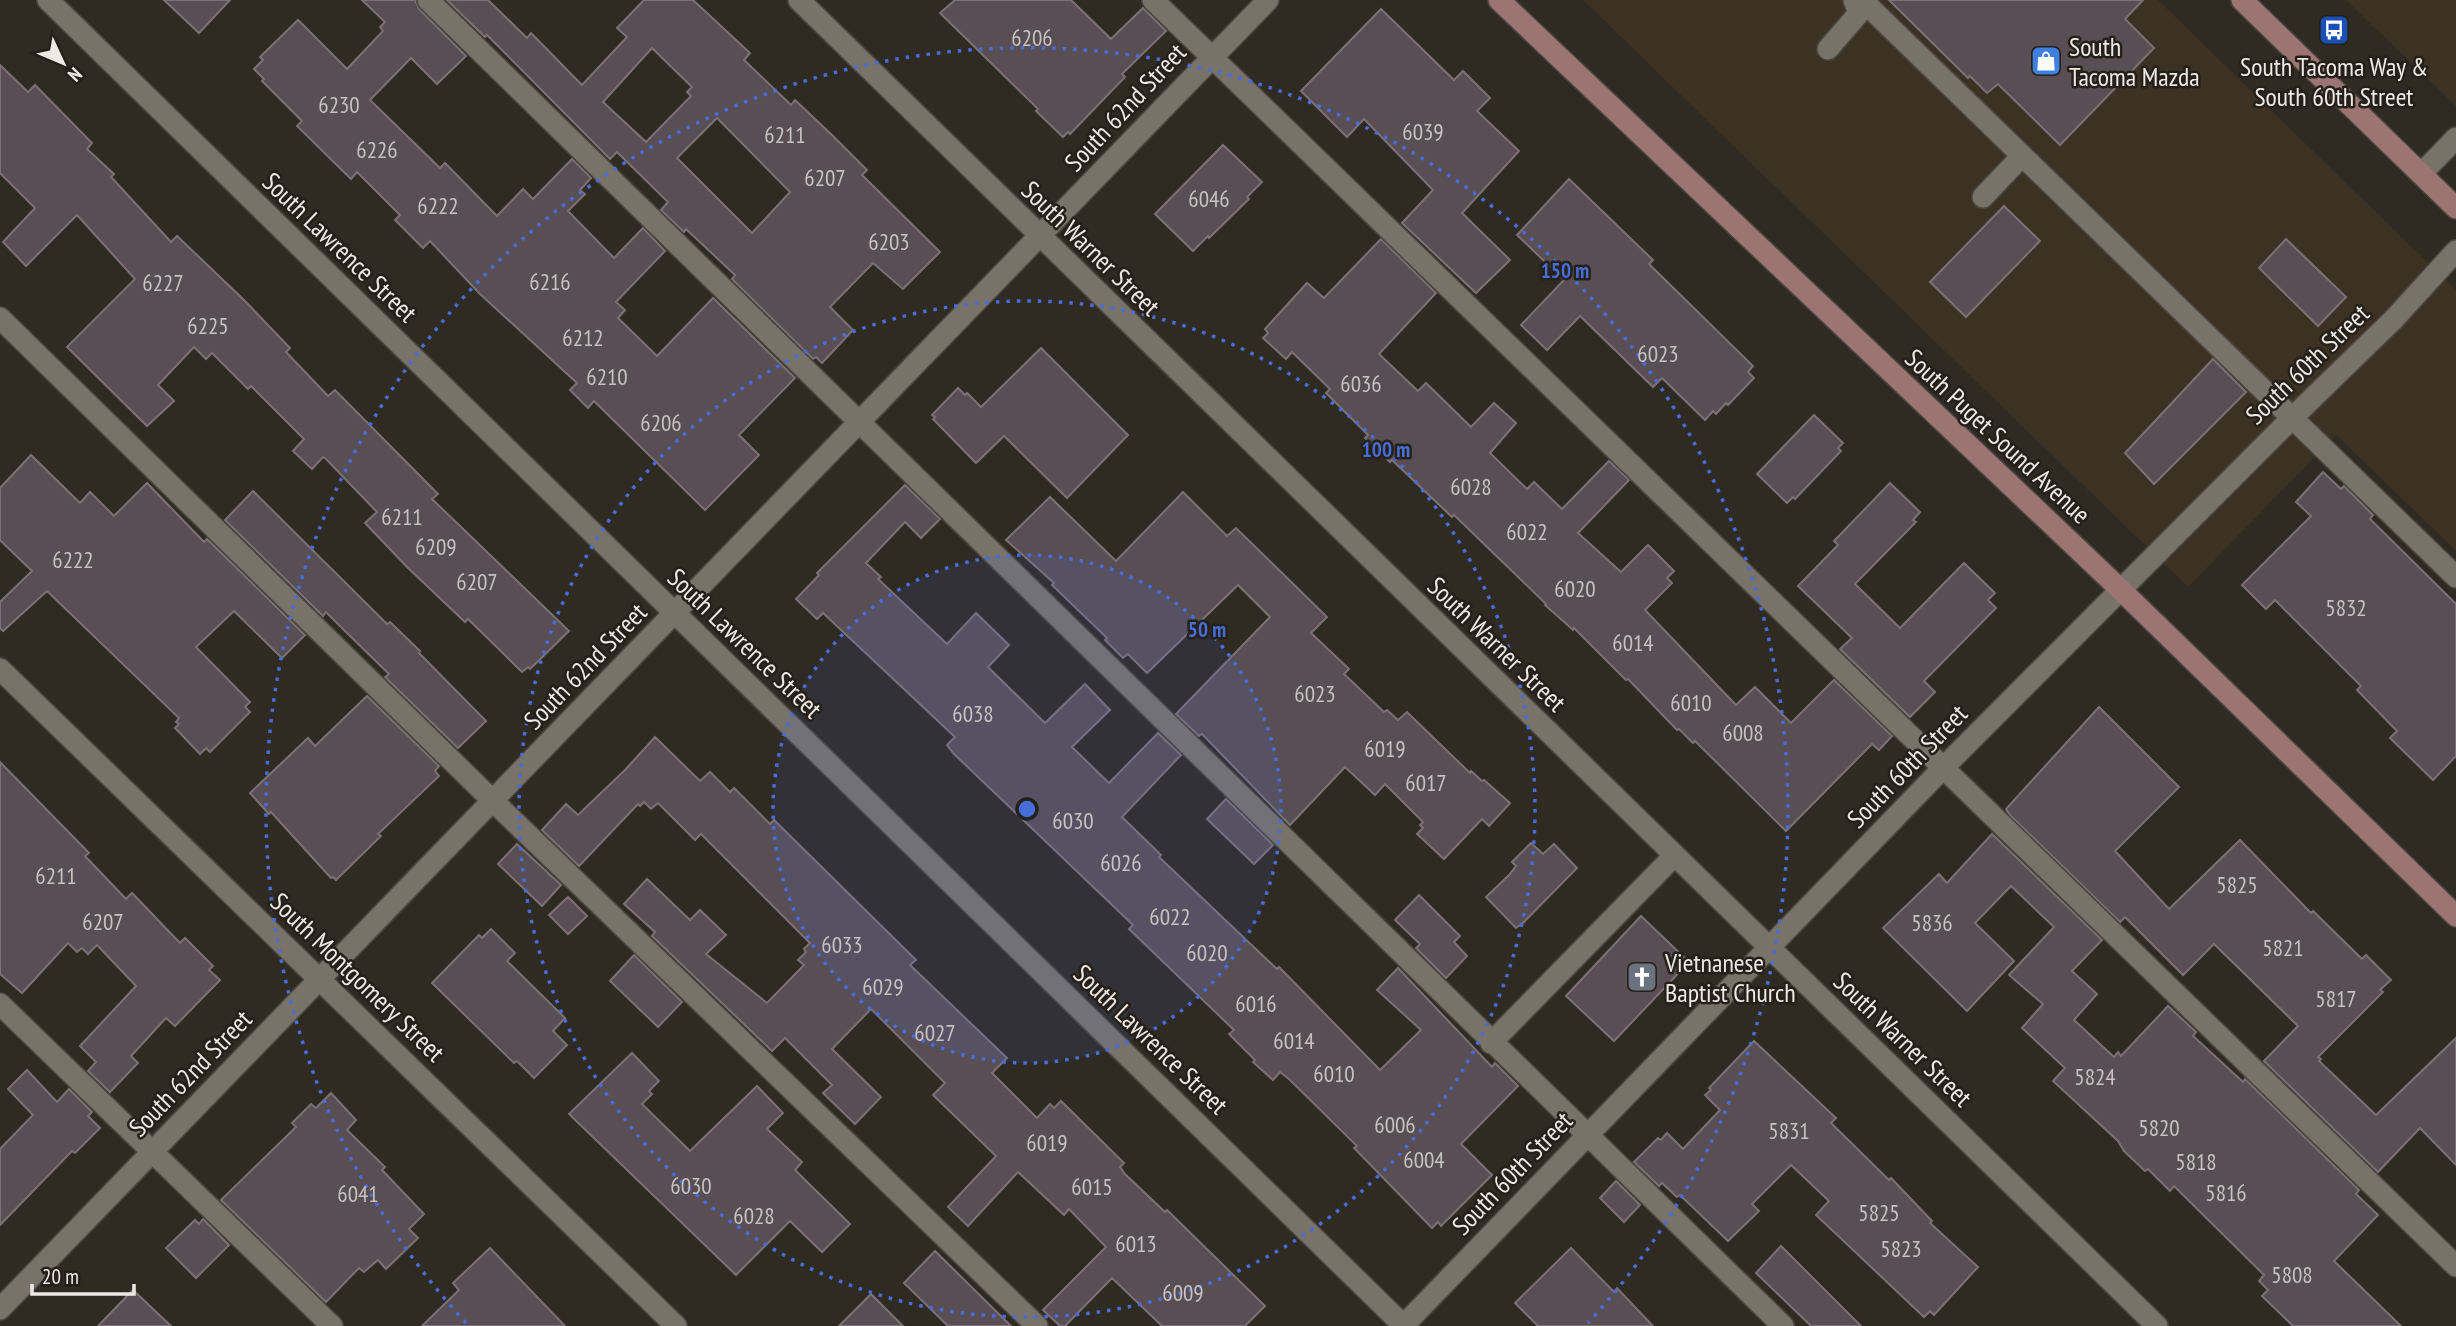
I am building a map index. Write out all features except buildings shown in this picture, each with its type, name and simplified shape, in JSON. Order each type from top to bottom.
[{"type":"street","name":"South Lawrence Street","points":[[48,0],[1403,1326]]},
{"type":"street","points":[[428,0],[1783,1326]]},
{"type":"street","name":"South Warner Street","points":[[799,0],[2157,1326]]},
{"type":"street","points":[[1153,0],[2456,1266]]},
{"type":"street","name":"South 62nd Street","points":[[0,1309],[1268,0]]},
{"type":"street","name":"South Puget Sound Avenue","points":[[1499,0],[2120,590],[2456,916]]},
{"type":"street","points":[[1828,49],[1859,13],[1854,0]]},
{"type":"street","points":[[1862,0],[2456,576]]},
{"type":"street","points":[[2242,0],[2456,208]]},
{"type":"street","points":[[2422,173],[2456,138]]},
{"type":"street","points":[[1983,197],[2022,156]]},
{"type":"street","name":"South 60th Street","points":[[1403,1326],[1944,768],[2394,318],[2456,251]]},
{"type":"street","points":[[0,318],[493,801],[1037,1326]]},
{"type":"street","name":"South Montgomery Street","points":[[0,669],[676,1326]]},
{"type":"street","points":[[1491,1043],[1674,856]]},
{"type":"street","points":[[0,1004],[332,1326]]},
{"type":"shaded area","points":[[1583,0],[2158,0],[2456,290],[2456,551],[2336,435],[2188,587]]},
{"type":"shaded area","points":[[2346,0],[2456,0],[2456,106]]},
{"type":"place","name":"South Tacoma Way & South 60th Street","points":[[2334,30]]},
{"type":"place","name":"South Tacoma Mazda","points":[[2046,61]]},
{"type":"place","name":"Vietnanese Baptist Church","points":[[1642,977]]}]
